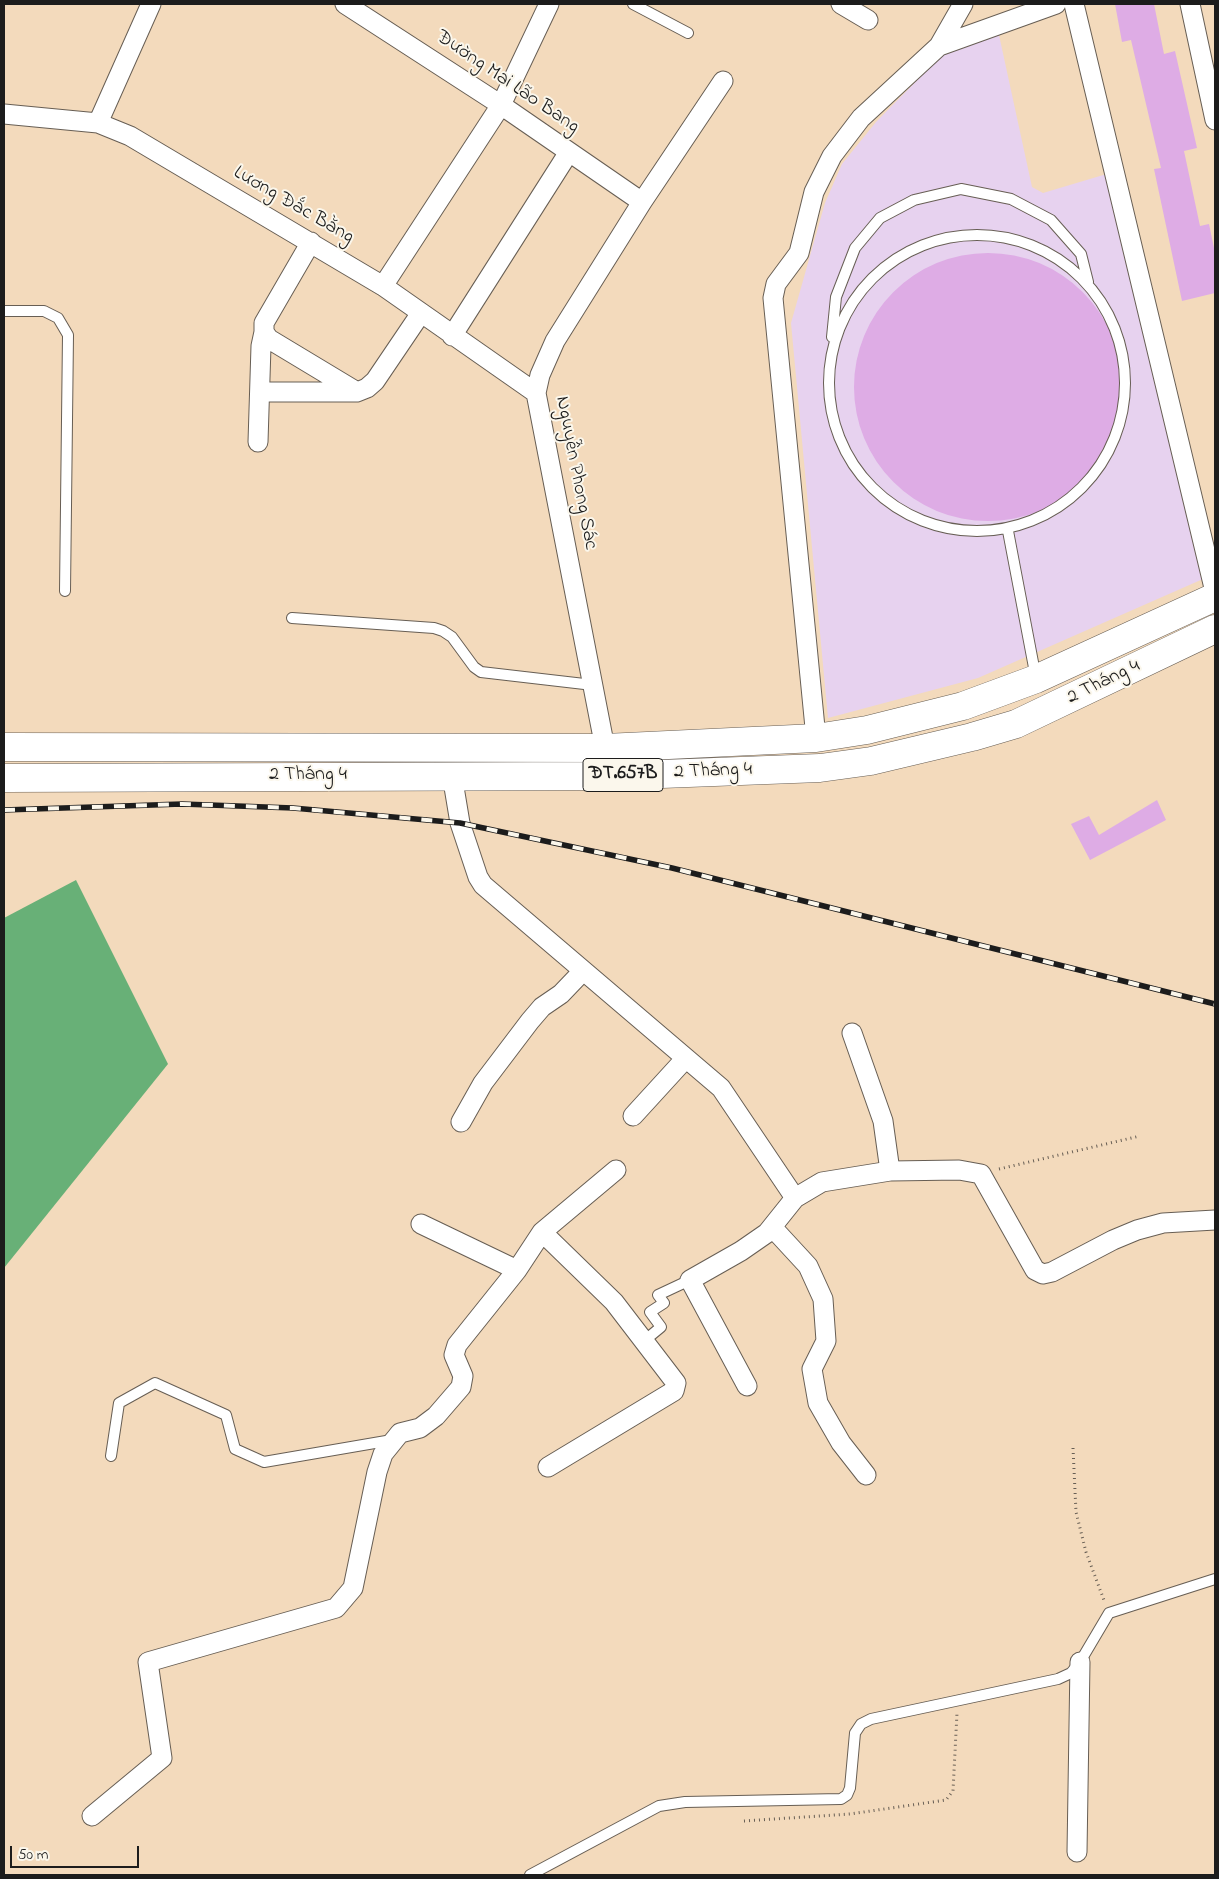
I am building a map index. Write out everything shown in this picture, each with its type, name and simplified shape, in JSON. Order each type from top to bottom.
[{"type":"main road","name":"2 Tháng 4","points":[[4,747],[605,748],[816,738],[914,720],[963,706],[1036,679],[1215,598]]},
{"type":"main road","name":"2 Tháng 4","points":[[4,778],[452,775],[609,776],[820,768],[870,761],[972,737],[1046,711],[1215,629]]},
{"type":"main road","points":[[1036,679],[1046,711]]},
{"type":"main road","points":[[816,738],[820,768]]},
{"type":"main road","points":[[132,777],[133,747]]},
{"type":"main road","points":[[605,748],[609,776]]},
{"type":"street","points":[[98,123],[151,4]]},
{"type":"street","name":"Đường Mai Lão Bang","points":[[345,4],[501,105],[642,202]]},
{"type":"street","points":[[383,286],[501,105],[549,4]]},
{"type":"street","points":[[841,4],[868,20]]},
{"type":"street","points":[[816,738],[773,298],[776,284],[799,253],[814,192],[845,136],[875,103],[939,46],[963,4]]},
{"type":"street","points":[[939,46],[1056,4]]},
{"type":"street","points":[[1074,4],[1215,592]]},
{"type":"street","points":[[1190,4],[1215,120]]},
{"type":"street","name":"Nguyễn Phong Sác","points":[[605,748],[536,392],[540,375],[555,341],[642,202],[722,81]]},
{"type":"street","name":"Lương Đắc Bằng","points":[[4,114],[98,123],[130,136],[383,286],[452,336],[536,392]]},
{"type":"street","points":[[452,336],[569,152]]},
{"type":"street","points":[[258,442],[261,346],[264,322],[311,242]]},
{"type":"street","points":[[260,392],[357,392],[367,388],[375,381],[421,313]]},
{"type":"street","points":[[264,332],[269,339],[357,392]]},
{"type":"street","points":[[452,775],[460,823],[478,876],[491,892],[721,1088],[796,1198]]},
{"type":"street","points":[[461,1122],[483,1083],[530,1021],[542,1007],[567,989],[583,970]]},
{"type":"street","points":[[852,1033],[882,1121],[890,1171]]},
{"type":"street","points":[[633,1116],[686,1058]]},
{"type":"street","points":[[92,1816],[162,1758],[148,1662],[336,1608],[353,1588],[377,1472],[383,1454],[392,1440],[400,1433],[420,1428],[430,1422],[461,1387],[463,1376],[454,1355],[457,1345],[517,1270],[542,1232],[616,1170]]},
{"type":"street","points":[[747,1386],[690,1280],[755,1242],[772,1227],[796,1198],[822,1182],[890,1171],[959,1170],[981,1174],[1035,1270],[1043,1274],[1052,1272],[1113,1240],[1137,1230],[1162,1223],[1215,1220]]},
{"type":"street","points":[[421,1224],[517,1270]]},
{"type":"street","points":[[772,1227],[808,1266],[823,1299],[826,1341],[812,1369],[818,1403],[841,1443],[866,1475]]},
{"type":"street","points":[[542,1232],[614,1302],[676,1383],[674,1391],[548,1467]]},
{"type":"street","points":[[1077,1852],[1080,1662]]},
{"type":"lane","points":[[633,4],[688,33]]},
{"type":"lane","points":[[961,189],[1010,199],[1051,220],[1081,254],[1088,282],[1115,326],[1125,363],[1123,415],[1103,464],[1068,502],[1008,531],[948,530],[900,512],[861,477],[836,431],[828,376],[836,297],[855,248],[880,218],[914,200],[961,189]]},
{"type":"lane","points":[[828,376],[840,324],[868,281],[910,249],[959,234],[997,234],[1047,250],[1088,282]]},
{"type":"lane","points":[[4,311],[44,312],[58,318],[68,335],[65,591]]},
{"type":"lane","points":[[1008,531],[1036,679]]},
{"type":"lane","points":[[292,618],[434,628],[452,637],[474,667],[481,672],[593,685]]},
{"type":"lane","points":[[644,1341],[661,1327],[650,1312],[664,1304],[658,1294],[690,1280]]},
{"type":"lane","points":[[111,1456],[119,1403],[155,1383],[226,1415],[235,1449],[264,1462],[392,1440]]},
{"type":"lane","points":[[530,1875],[659,1806],[685,1802],[841,1799],[847,1795],[850,1788],[855,1733],[861,1724],[871,1719],[1058,1679],[1071,1673],[1080,1662],[1109,1613],[1215,1579]]},
{"type":"path","points":[[981,1174],[1140,1136]]},
{"type":"path","points":[[1073,1448],[1076,1512],[1086,1552],[1109,1613]]},
{"type":"path","points":[[744,1821],[850,1814],[946,1800],[953,1791],[958,1700]]},
{"type":"shaded area","points":[[999,35],[1032,187],[1043,193],[1110,173],[1203,579],[978,678],[828,718],[791,323],[825,203],[842,164],[876,122],[948,49]]},
{"type":"green space","points":[[76,880],[168,1064],[4,1268],[4,918]]},
{"type":"building","points":[[1115,4],[1154,4],[1164,54],[1175,51],[1197,148],[1184,151],[1200,226],[1209,224],[1215,253],[1215,293],[1182,301],[1154,169],[1161,168],[1131,40],[1122,42]]},
{"type":"building","points":[[1001,253],[1039,263],[1063,275],[1083,292],[1100,312],[1112,336],[1120,361],[1122,387],[1120,413],[1112,438],[1100,462],[1083,482],[1063,499],[1039,511],[1014,519],[975,521],[937,511],[913,499],[884,472],[876,462],[864,438],[856,413],[854,374],[864,336],[876,312],[903,283],[913,275],[937,263],[962,255]]},
{"type":"building","points":[[1157,800],[1166,820],[1090,860],[1071,824],[1089,816],[1099,835]]},
{"type":"railway","points":[[4,810],[182,804],[293,808],[460,823],[672,868],[1215,1004]]}]
